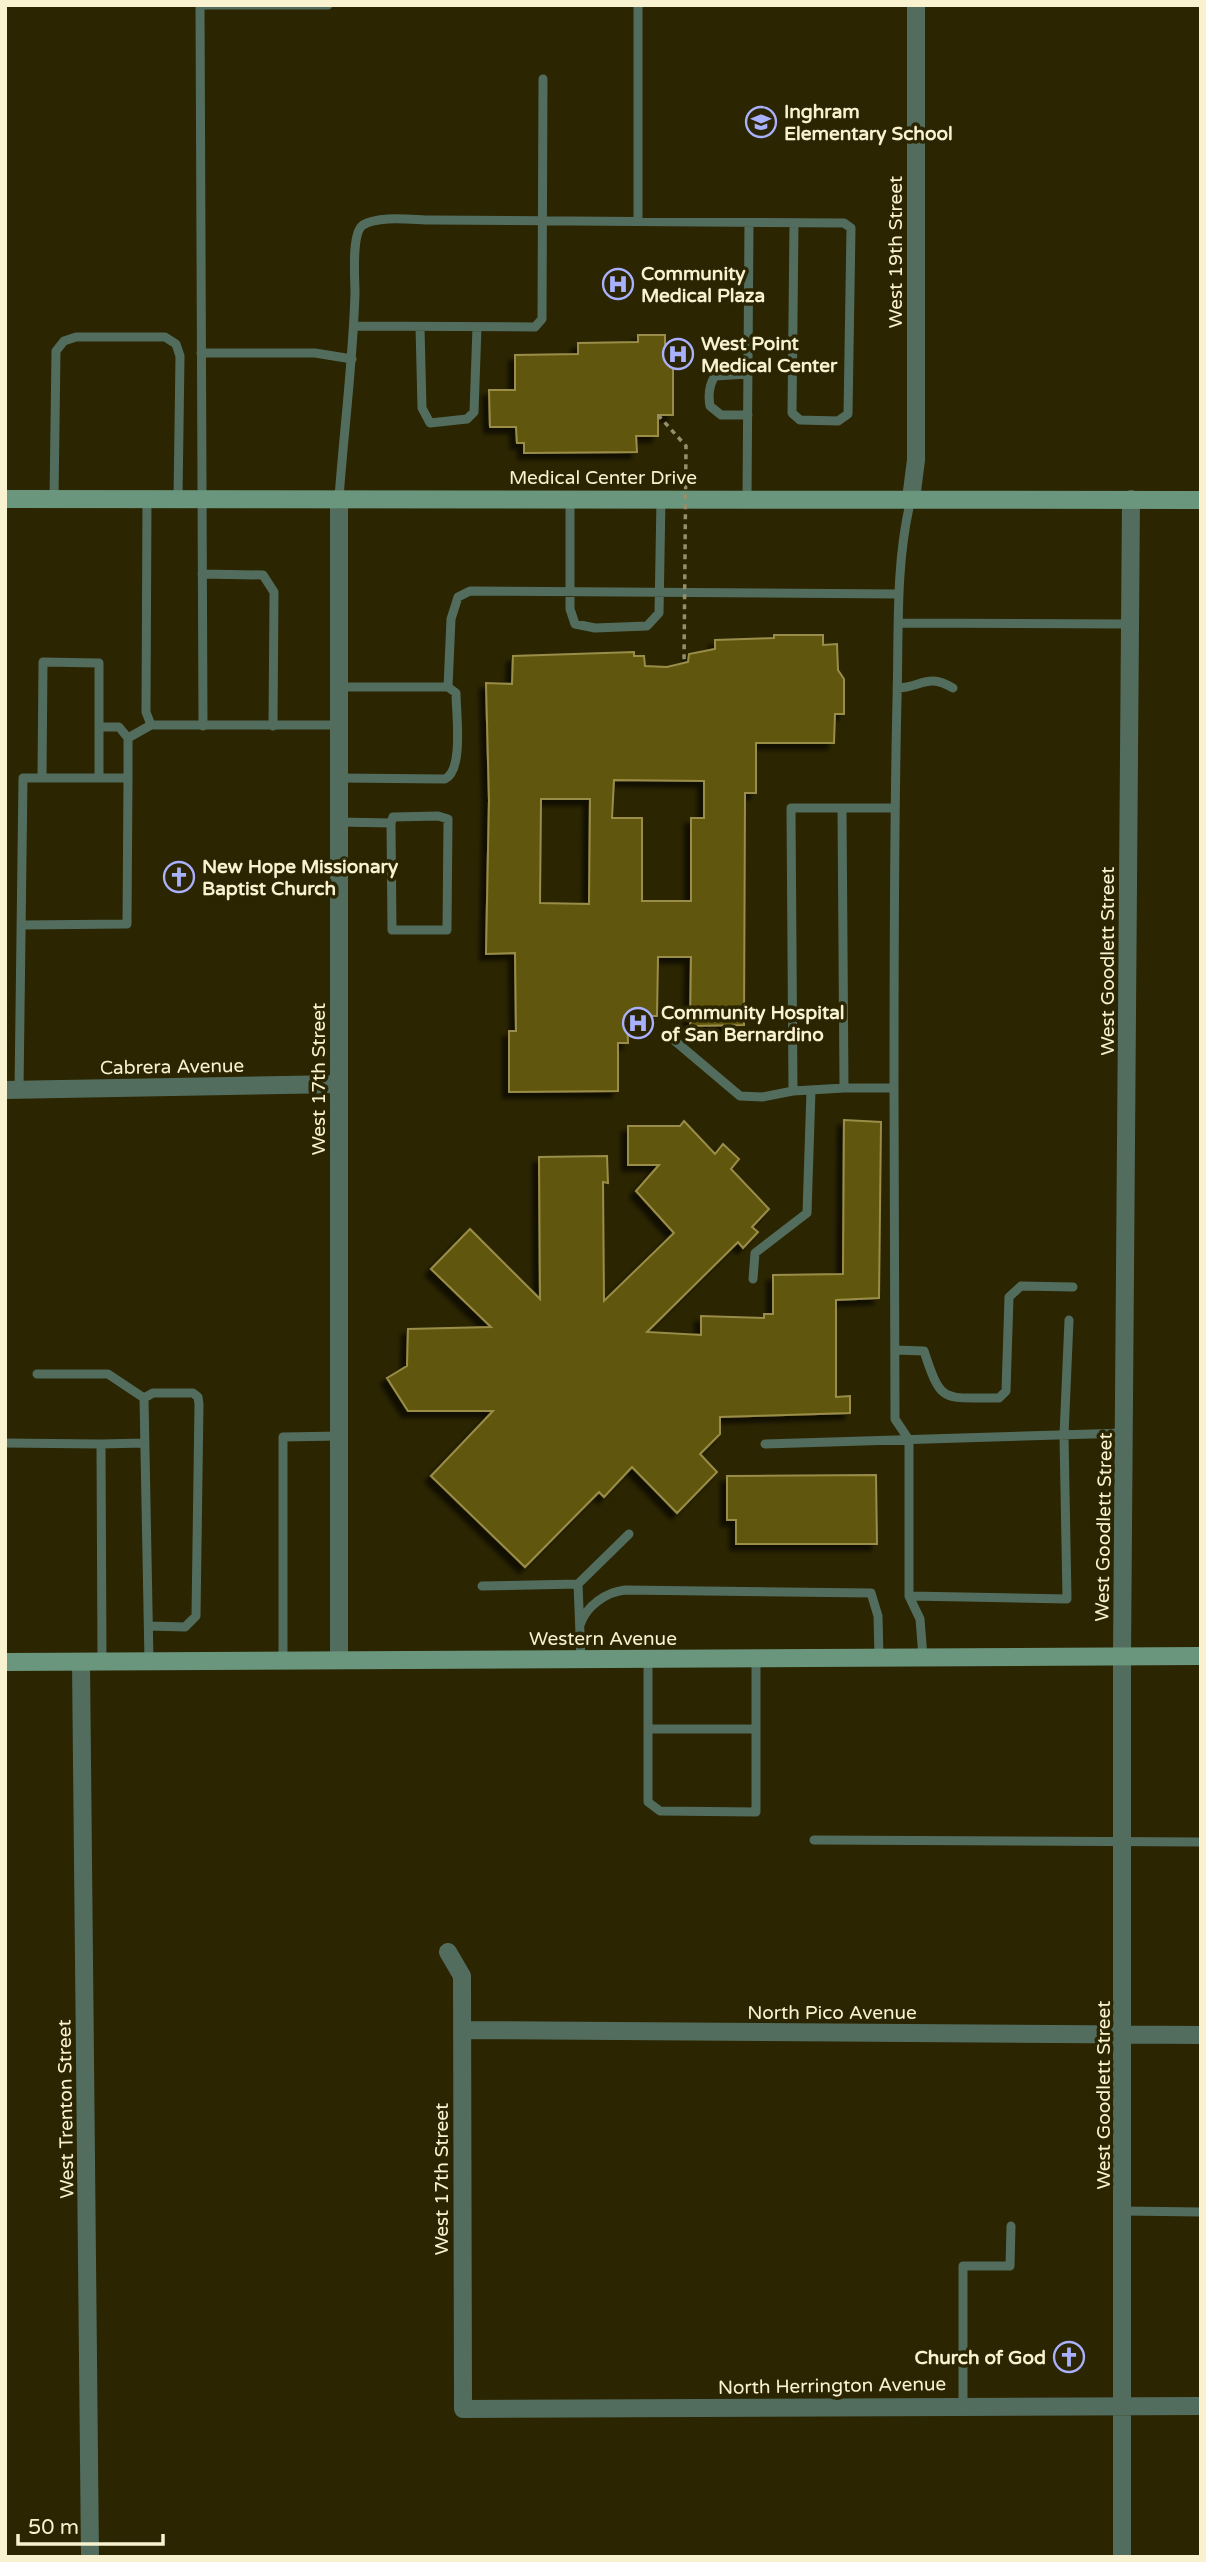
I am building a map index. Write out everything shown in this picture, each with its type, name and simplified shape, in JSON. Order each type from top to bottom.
[{"type":"street","name":"West 19th Street","points":[[911,499],[916,460],[916,5]]},
{"type":"street","name":"West 17th Street","points":[[339,498],[339,1660]]},
{"type":"street","name":"Medical Center Drive","points":[[5,499],[1201,500]]},
{"type":"street","name":"West Goodlett Street","points":[[1122,2557],[1122,1656],[1131,499]]},
{"type":"street","name":"Cabrera Avenue","points":[[12,1090],[339,1084]]},
{"type":"street","name":"Western Avenue","points":[[5,1662],[1201,1656]]},
{"type":"street","name":"West Trenton Street","points":[[81,1662],[90,2557]]},
{"type":"street","name":"West 17th Street","points":[[448,1952],[462,1976],[463,2409]]},
{"type":"street","name":"North Pico Avenue","points":[[462,2030],[1201,2035]]},
{"type":"street","name":"North Herrington Avenue","points":[[463,2409],[1201,2406]]},
{"type":"lane","points":[[203,726],[200,5],[328,5]]},
{"type":"lane","points":[[638,5],[638,221]]},
{"type":"lane","points":[[354,326],[535,327],[542,320],[543,79]]},
{"type":"lane","points":[[339,498],[352,359],[357,233],[362,226],[376,221],[432,220],[844,223],[851,228],[848,414],[838,421],[800,420],[792,413],[794,223]]},
{"type":"lane","points":[[747,498],[749,223]]},
{"type":"lane","points":[[420,327],[422,408],[430,423],[467,419],[474,412],[477,327]]},
{"type":"lane","points":[[54,499],[57,351],[64,341],[76,337],[166,337],[176,344],[180,356],[178,498]]},
{"type":"lane","points":[[201,353],[315,353],[352,359]]},
{"type":"lane","points":[[748,374],[715,376],[710,383],[709,393],[710,406],[721,415],[748,415]]},
{"type":"lane","points":[[147,498],[146,712],[151,725]]},
{"type":"lane","points":[[570,499],[570,609],[575,624],[595,628],[647,626],[659,614],[661,498]]},
{"type":"lane","points":[[911,499],[902,536],[894,807],[895,1419],[909,1440],[909,1596],[920,1619],[923,1657]]},
{"type":"lane","points":[[202,574],[263,575],[274,592],[273,726]]},
{"type":"lane","points":[[448,687],[451,619],[458,597],[470,591],[900,594]]},
{"type":"lane","points":[[899,622],[1130,624]]},
{"type":"lane","points":[[42,778],[43,662],[99,663],[99,778]]},
{"type":"lane","points":[[897,688],[908,688],[918,681],[942,681],[953,688]]},
{"type":"lane","points":[[339,687],[448,687],[456,693],[456,758],[450,776],[445,779],[339,778]]},
{"type":"lane","points":[[128,738],[151,725],[339,725]]},
{"type":"lane","points":[[21,925],[127,924],[128,738],[119,727],[99,727]]},
{"type":"lane","points":[[12,1090],[21,925],[23,778],[128,778]]},
{"type":"lane","points":[[793,1091],[791,807],[894,807]]},
{"type":"lane","points":[[842,808],[844,1088]]},
{"type":"lane","points":[[438,816],[449,819],[447,930],[392,930],[391,823],[393,817],[438,816]]},
{"type":"lane","points":[[339,822],[391,823]]},
{"type":"lane","points":[[669,1036],[740,1096],[762,1097],[793,1091],[844,1088],[894,1088]]},
{"type":"lane","points":[[753,1279],[755,1253],[807,1213],[811,1090]]},
{"type":"lane","points":[[895,1350],[924,1351],[936,1387],[951,1397],[999,1398],[1006,1391],[1009,1297],[1021,1286],[1073,1287]]},
{"type":"lane","points":[[909,1596],[1067,1599],[1064,1435],[1069,1320]]},
{"type":"lane","points":[[37,1374],[108,1374],[144,1398]]},
{"type":"lane","points":[[144,1398],[153,1393],[193,1392],[199,1404],[196,1616],[185,1627],[150,1626]]},
{"type":"lane","points":[[144,1398],[149,1661]]},
{"type":"lane","points":[[765,1444],[1125,1433]]},
{"type":"lane","points":[[283,1661],[283,1437],[339,1436]]},
{"type":"lane","points":[[5,1443],[144,1443]]},
{"type":"lane","points":[[101,1444],[102,1661]]},
{"type":"lane","points":[[482,1586],[578,1584],[629,1534]]},
{"type":"lane","points":[[578,1584],[582,1659]]},
{"type":"lane","points":[[580,1625],[598,1601],[612,1592],[625,1590],[871,1593],[878,1616],[879,1657]]},
{"type":"lane","points":[[648,1658],[648,1802],[660,1811],[756,1812],[756,1658]]},
{"type":"lane","points":[[648,1729],[756,1729]]},
{"type":"lane","points":[[814,1840],[1201,1842]]},
{"type":"lane","points":[[1123,2211],[1201,2212]]},
{"type":"lane","points":[[963,2405],[962,2266],[1010,2266],[1011,2226]]},
{"type":"path","points":[[658,415],[686,446],[684,663]]},
{"type":"building","points":[[638,335],[665,335],[665,344],[673,344],[673,415],[658,415],[658,436],[636,436],[637,452],[524,453],[524,443],[517,443],[516,427],[490,427],[489,390],[515,390],[515,355],[578,354],[578,343],[638,342]]},
{"type":"building","points":[[774,635],[823,635],[823,645],[837,644],[838,670],[844,679],[844,714],[835,714],[834,743],[756,743],[756,793],[745,793],[744,1025],[690,1026],[691,957],[658,957],[657,1016],[627,1016],[628,1043],[618,1043],[618,1091],[509,1092],[509,1031],[516,1031],[515,953],[486,954],[489,800],[486,683],[512,684],[513,656],[634,652],[634,656],[644,656],[645,666],[667,667],[688,662],[689,654],[715,649],[715,640],[774,638]],"holes":[[[614,780],[704,781],[704,818],[691,818],[691,901],[642,901],[642,818],[612,818]],[[541,799],[590,799],[589,904],[540,903]]]},
{"type":"building","points":[[844,1120],[881,1122],[879,1298],[836,1300],[836,1397],[850,1396],[850,1413],[720,1417],[720,1434],[700,1454],[717,1472],[677,1513],[632,1467],[604,1497],[599,1492],[525,1567],[431,1476],[493,1411],[408,1411],[387,1378],[407,1366],[408,1329],[491,1327],[431,1269],[470,1229],[540,1299],[539,1157],[607,1156],[608,1183],[603,1182],[604,1301],[674,1233],[636,1191],[659,1165],[628,1165],[628,1126],[680,1126],[684,1121],[715,1154],[723,1144],[739,1159],[731,1169],[769,1209],[752,1227],[758,1232],[743,1248],[738,1242],[647,1332],[701,1335],[701,1316],[764,1318],[764,1314],[773,1314],[773,1275],[843,1274]]},
{"type":"building","points":[[876,1475],[877,1544],[736,1544],[736,1520],[727,1520],[727,1476]]},
{"type":"place","name":"Inghram Elementary School","points":[[761,122]]},
{"type":"place","name":"Community Medical Plaza","points":[[618,284]]},
{"type":"place","name":"West Point Medical Center","points":[[678,354]]},
{"type":"place","name":"New Hope Missionary Baptist Church","points":[[179,877]]},
{"type":"place","name":"Community Hospital of San Bernardino","points":[[638,1023]]},
{"type":"place","name":"Church of God","points":[[1069,2357]]}]
